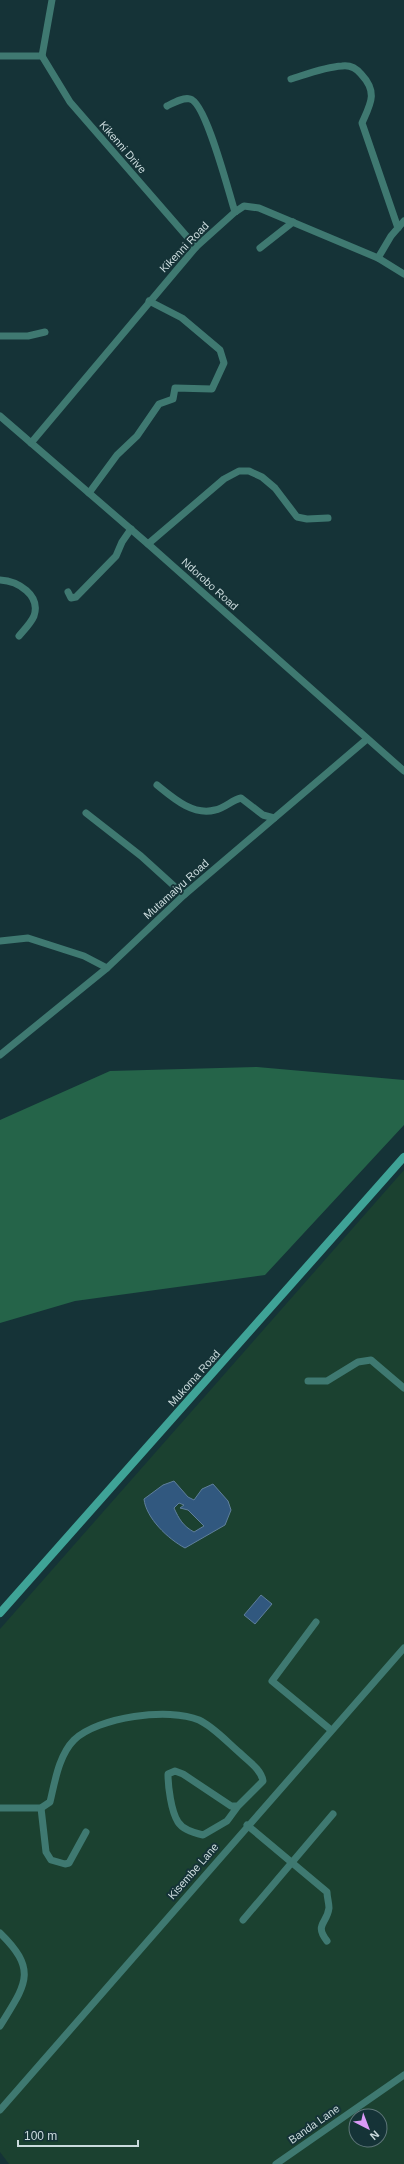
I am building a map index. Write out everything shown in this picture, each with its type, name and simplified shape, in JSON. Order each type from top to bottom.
[{"type":"street","points":[[0,56],[42,56],[52,0]]},
{"type":"street","name":"Kikenni Drive","points":[[42,56],[70,102],[196,247]]},
{"type":"street","points":[[291,78],[341,66],[350,66],[367,81],[371,88],[372,99],[362,123],[398,228]]},
{"type":"street","points":[[167,106],[185,99],[192,99],[199,106],[209,130],[235,212]]},
{"type":"street","name":"Kikenni Road","points":[[31,443],[196,247],[235,212],[244,206],[251,206],[293,222],[378,258],[404,274]]},
{"type":"street","points":[[378,258],[404,221]]},
{"type":"street","points":[[260,248],[293,222]]},
{"type":"street","points":[[89,493],[118,455],[137,436],[159,404],[173,399],[173,392],[176,388],[212,389],[224,363],[220,350],[182,318],[149,301]]},
{"type":"street","points":[[0,336],[28,336],[45,332]]},
{"type":"street","name":"Ndorobo Road","points":[[0,416],[131,529],[404,771]]},
{"type":"street","points":[[148,544],[224,479],[239,471],[248,471],[262,477],[275,488],[297,517],[307,519],[328,518]]},
{"type":"street","points":[[68,592],[71,598],[76,597],[116,556],[122,542],[131,529]]},
{"type":"street","points":[[0,580],[22,587],[33,597],[35,603],[33,618],[19,636]]},
{"type":"street","name":"Mutamaiyu Road","points":[[0,1055],[106,968],[184,895],[367,739]]},
{"type":"street","points":[[157,785],[185,806],[198,810],[214,811],[241,798],[263,815],[274,818]]},
{"type":"street","points":[[86,813],[140,856],[184,895]]},
{"type":"street","points":[[0,941],[28,938],[84,956],[106,968]]},
{"type":"street","name":"Mukoma Road","points":[[0,1613],[404,1157]]},
{"type":"street","points":[[308,1381],[327,1381],[358,1362],[371,1360],[404,1388]]},
{"type":"street","points":[[316,1622],[272,1681],[331,1730]]},
{"type":"street","name":"Kisembe Lane","points":[[0,2110],[247,1825],[404,1648]]},
{"type":"street","points":[[0,1808],[41,1808],[50,1802],[62,1758],[74,1740],[89,1729],[123,1718],[175,1713],[200,1720],[229,1743],[260,1772],[262,1781],[259,1787],[238,1806],[227,1820],[219,1827],[203,1834],[192,1832],[178,1822],[170,1793],[168,1774],[174,1771],[184,1774],[221,1801],[231,1806],[238,1806]]},
{"type":"street","points":[[41,1808],[46,1852],[51,1860],[65,1864],[69,1863],[86,1832]]},
{"type":"street","points":[[243,1920],[333,1814]]},
{"type":"street","points":[[247,1825],[327,1892],[329,1909],[321,1930],[327,1941]]},
{"type":"street","points":[[0,1933],[23,1961],[26,1972],[24,1984],[0,2026]]},
{"type":"street","name":"Banda Lane","points":[[276,2164],[404,2075]]},
{"type":"green space","points":[[257,1067],[404,1080],[404,1125],[265,1275],[75,1301],[0,1323],[0,1120],[110,1071]]},
{"type":"green space","points":[[404,1170],[404,2164],[9,2164],[0,2152],[0,1629]]},
{"type":"water","points":[[174,1481],[188,1497],[194,1500],[202,1489],[213,1484],[228,1501],[231,1510],[225,1525],[185,1548],[178,1544],[165,1534],[153,1520],[144,1499],[163,1485]],"holes":[[[179,1503],[184,1505],[180,1508],[188,1510],[204,1526],[194,1532],[184,1525],[174,1508]]]},
{"type":"water","points":[[261,1595],[272,1604],[255,1624],[244,1615]]}]
